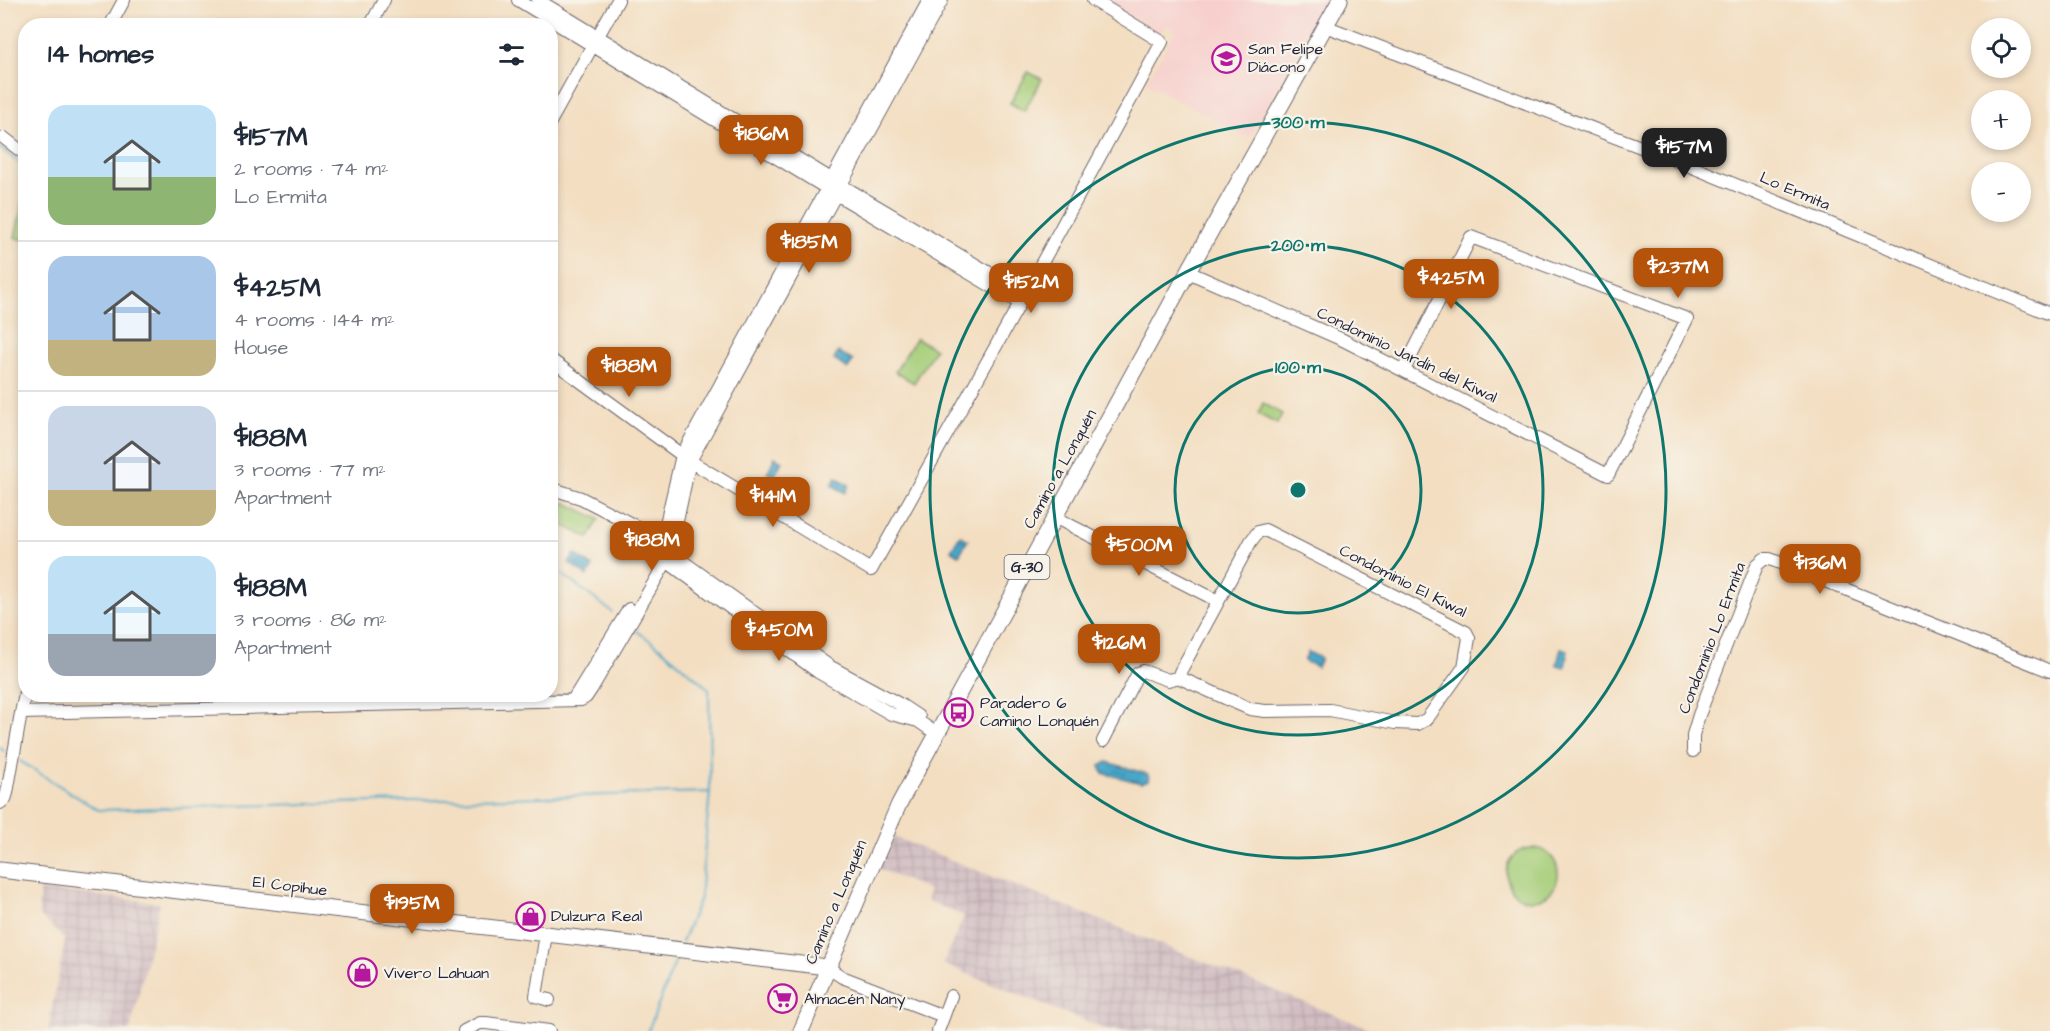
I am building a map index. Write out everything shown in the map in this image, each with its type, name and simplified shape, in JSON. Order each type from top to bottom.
[{"type":"main road","name":"Camino a Lonquén","points":[[801,1031],[896,810],[1188,272],[1340,0]]},
{"type":"main road","name":"El Copihue","points":[[0,870],[827,967]]},
{"type":"street","points":[[114,18],[124,0]]},
{"type":"street","points":[[374,18],[384,0]]},
{"type":"street","points":[[518,0],[552,18]]},
{"type":"street","points":[[538,0],[596,41]]},
{"type":"street","points":[[558,108],[618,0]]},
{"type":"street","points":[[558,700],[581,700],[589,692],[667,553],[686,458],[833,186],[929,0]]},
{"type":"street","points":[[833,186],[942,0]]},
{"type":"street","points":[[558,365],[686,458],[871,570],[1023,298],[1162,42],[1093,0]]},
{"type":"street","points":[[558,21],[596,41],[833,186],[1023,298]]},
{"type":"street","name":"Lo Ermita","points":[[1325,26],[1680,162],[2050,314]]},
{"type":"street","points":[[4,138],[18,149]]},
{"type":"street","name":"Condominio Jardín del Kiwal","points":[[1188,272],[1343,340],[1608,475],[1687,319],[1471,237],[1404,370]]},
{"type":"street","points":[[558,491],[581,498],[667,553],[834,669],[938,731]]},
{"type":"street","points":[[1054,517],[1218,601]]},
{"type":"street","name":"Condominio El Kiwal","points":[[1265,530],[1463,630],[1469,638],[1466,660],[1461,672],[1427,719],[1415,725],[1335,710],[1265,711],[1250,709],[1180,677],[1180,672],[1218,601],[1254,536],[1265,530]]},
{"type":"street","name":"Condominio Lo Ermita","points":[[1693,751],[1693,735],[1699,715],[1757,565],[1764,559],[1770,559],[2050,671]]},
{"type":"street","points":[[1103,741],[1138,672],[1143,671],[1168,680],[1180,677]]},
{"type":"street","points":[[0,802],[7,793],[23,702]]},
{"type":"street","points":[[21,713],[347,702]]},
{"type":"street","points":[[546,934],[536,996],[549,1000]]},
{"type":"street","points":[[827,967],[842,977],[943,1016]]},
{"type":"street","points":[[938,1031],[951,996]]},
{"type":"street","points":[[464,1031],[480,1023],[549,1031]]},
{"type":"shaded area","name":"San Felipe Diácono","points":[[1104,0],[1330,0],[1321,9],[1249,138],[1146,83],[1175,31],[1167,25],[1160,33]]},
{"type":"shaded area","points":[[894,837],[1375,1031],[1110,1031],[943,964],[964,916],[926,900],[929,890],[879,869]]},
{"type":"shaded area","points":[[39,889],[160,903],[130,1031],[48,1031],[65,940],[39,915]]},
{"type":"green space","points":[[1028,72],[1042,79],[1024,111],[1010,103]]},
{"type":"green space","points":[[18,223],[18,239],[15,238]]},
{"type":"green space","points":[[916,338],[935,349],[914,383],[895,372]]},
{"type":"green space","points":[[1263,403],[1282,414],[1277,424],[1258,414]]},
{"type":"green space","points":[[564,502],[599,519],[589,538],[558,523],[558,513]]},
{"type":"green space","points":[[1532,848],[1542,850],[1550,856],[1556,864],[1558,874],[1556,884],[1550,892],[1542,898],[1532,900],[1522,898],[1514,892],[1508,884],[1506,874],[1508,864],[1514,856],[1522,850]]},
{"type":"water","points":[[838,352],[853,361],[848,369],[834,360]]},
{"type":"water","points":[[775,457],[782,461],[774,477],[767,473]]},
{"type":"water","points":[[836,477],[849,485],[845,493],[832,485]]},
{"type":"water","points":[[960,535],[968,540],[959,555],[951,550]]},
{"type":"water","points":[[575,554],[593,567],[587,576],[569,563]]},
{"type":"water","points":[[1561,648],[1568,650],[1565,667],[1557,665]]},
{"type":"water","points":[[1308,652],[1321,658],[1317,667],[1304,661]]},
{"type":"water","points":[[1107,762],[1148,774],[1149,780],[1141,783],[1103,773],[1100,766]]},
{"type":"waterway","points":[[0,148],[18,162]]},
{"type":"waterway","points":[[558,571],[612,612]]},
{"type":"waterway","points":[[635,630],[658,646],[709,689],[710,792],[700,898],[682,942]]},
{"type":"waterway","points":[[0,748],[4,751]]},
{"type":"waterway","points":[[20,761],[98,810],[710,792]]},
{"type":"waterway","points":[[648,1031],[677,957]]},
{"type":"place","name":"San Felipe Diácono","points":[[1227,58]]},
{"type":"place","name":"Paradero 6 Camino Lonquén","points":[[959,712]]},
{"type":"place","name":"Dulzura Real","points":[[530,916]]},
{"type":"place","name":"Vivero Lahuan","points":[[363,973]]},
{"type":"place","name":"Almacén Nany","points":[[783,999]]}]
